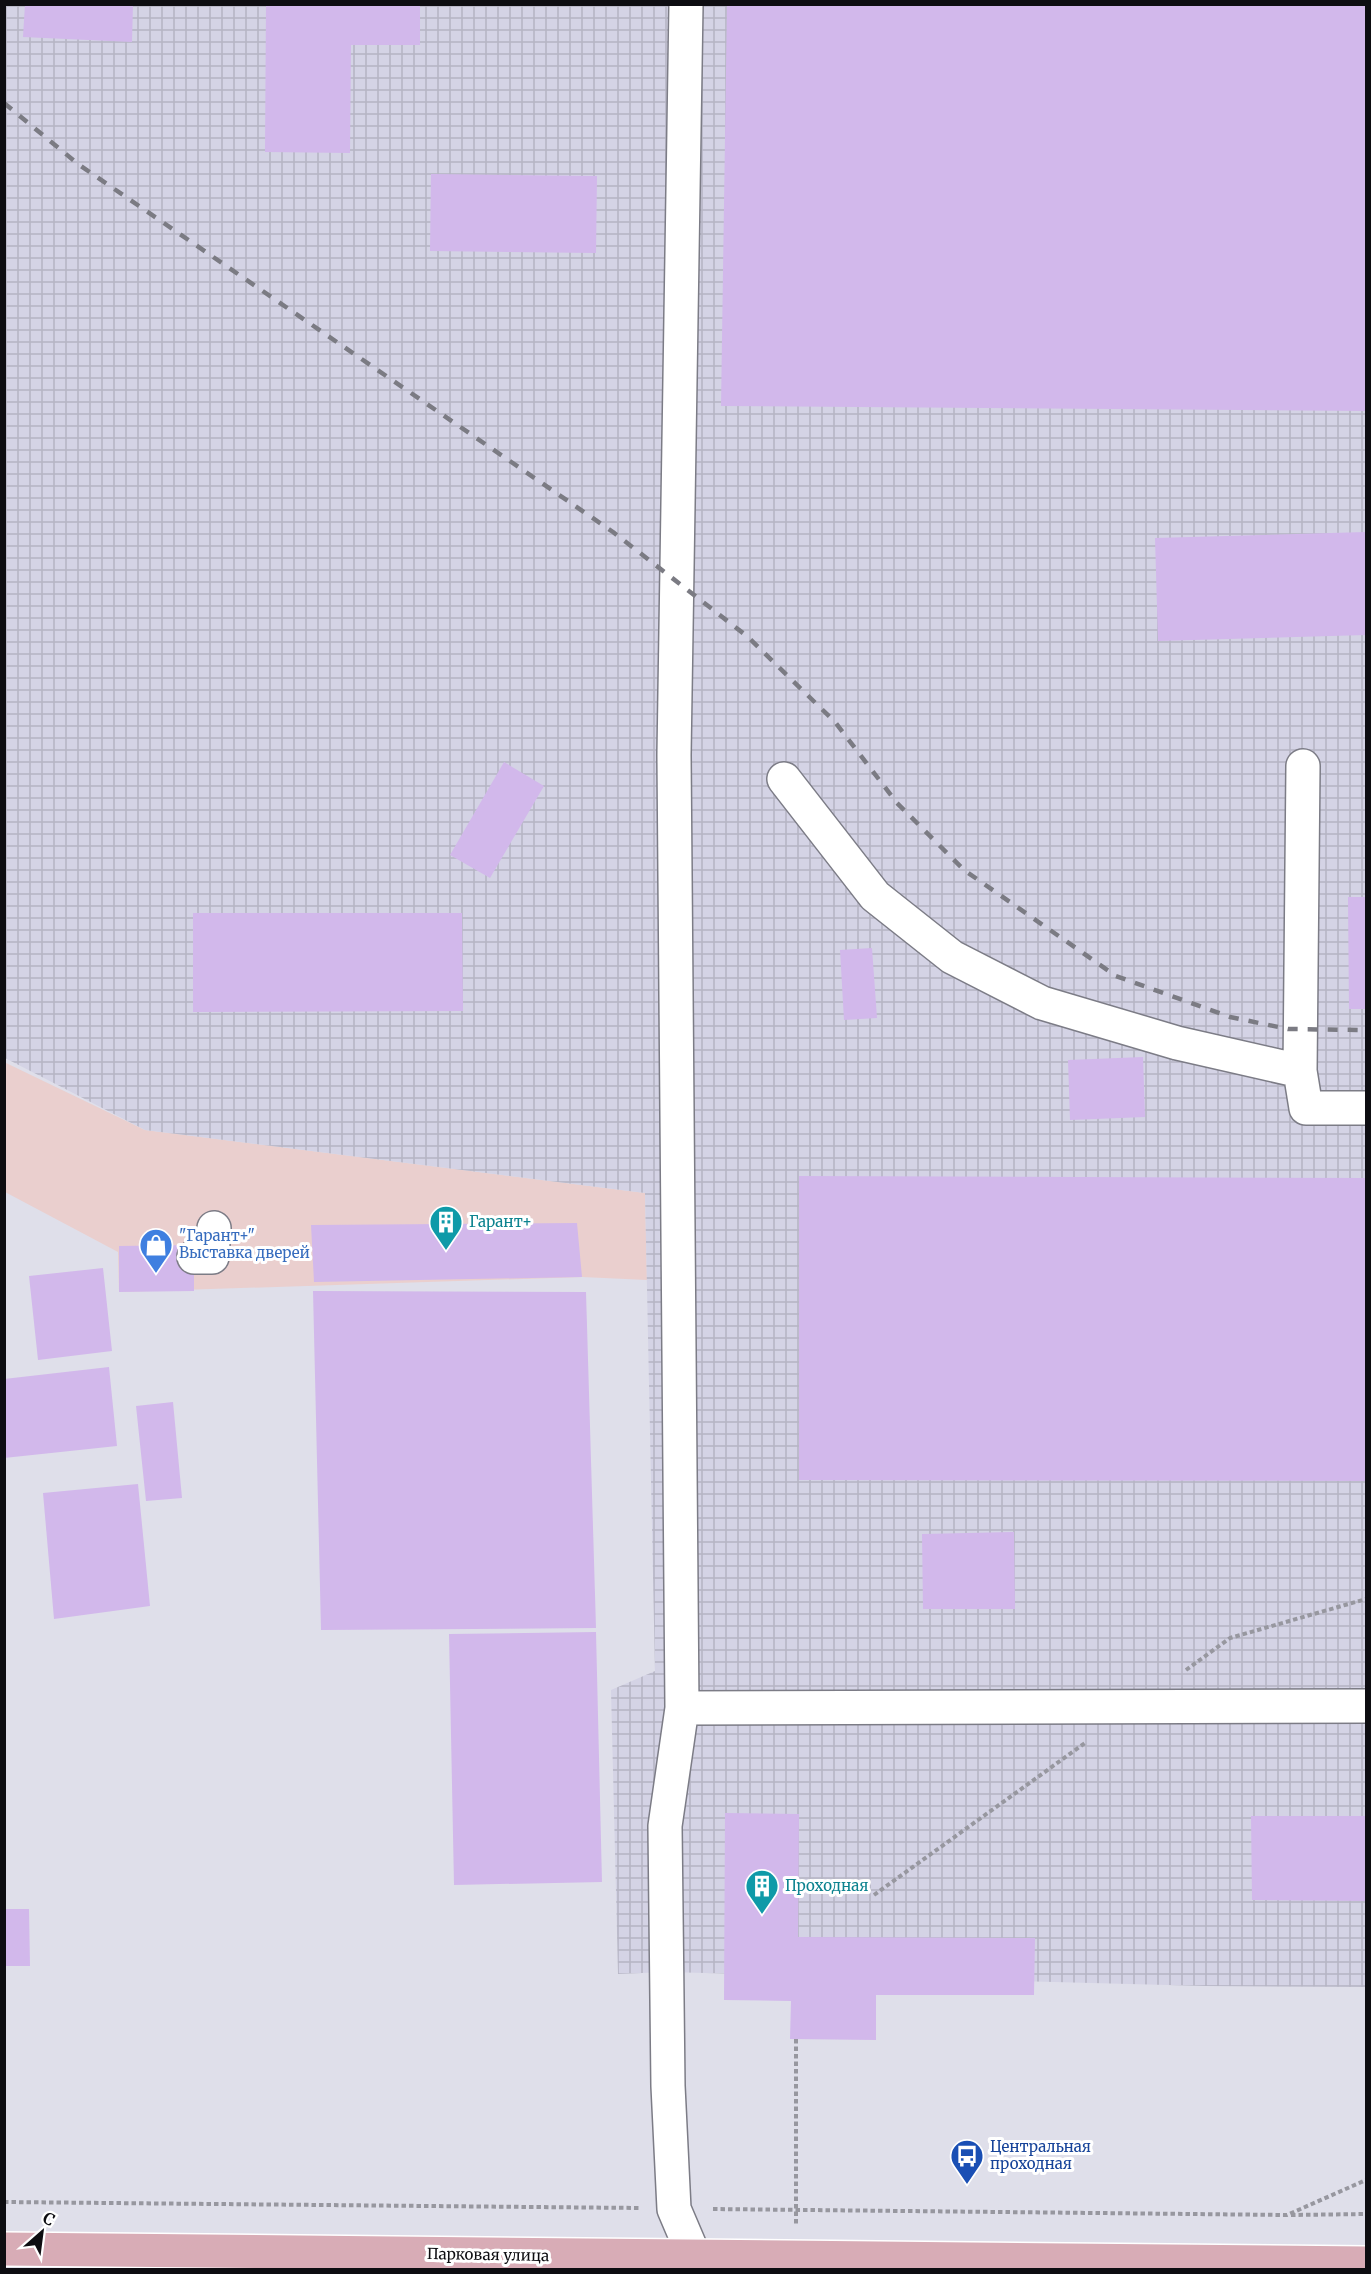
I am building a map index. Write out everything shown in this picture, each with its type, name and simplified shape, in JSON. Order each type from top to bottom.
[{"type":"main road","name":"Парковая улица","points":[[4,2249],[698,2263],[798,2256],[1366,2263]]},
{"type":"lane","points":[[686,4],[674,755],[682,1708],[665,1826],[668,2086],[674,2209],[698,2263]]},
{"type":"lane","points":[[1303,766],[1300,1071],[1306,1108],[1366,1108]]},
{"type":"lane","points":[[784,779],[875,896],[952,957],[1042,1003],[1177,1043],[1300,1071]]},
{"type":"lane","points":[[194,1257],[212,1257],[214,1228]]},
{"type":"lane","points":[[682,1708],[1366,1706]]},
{"type":"path","points":[[795,2039],[798,2256]]},
{"type":"path","points":[[1287,2215],[1366,2214]]},
{"type":"shaded area","points":[[4,5],[1366,5],[1366,1987],[1205,1986],[666,1972],[618,1974],[611,1690],[655,1671],[645,1193],[145,1130],[5,1058]]},
{"type":"shaded area","points":[[4,1062],[145,1130],[645,1193],[647,1280],[582,1277],[119,1292],[118,1252],[5,1192]]},
{"type":"building","points":[[25,4],[133,4],[132,42],[23,37]]},
{"type":"building","points":[[266,4],[420,4],[420,45],[351,45],[350,153],[265,152]]},
{"type":"building","points":[[727,4],[1366,4],[1366,411],[721,406]]},
{"type":"building","points":[[431,174],[597,176],[596,253],[430,251]]},
{"type":"building","points":[[1366,532],[1366,635],[1158,641],[1155,538]]},
{"type":"building","points":[[504,762],[544,786],[490,878],[450,855]]},
{"type":"building","points":[[1348,897],[1366,897],[1366,1009],[1349,1009]]},
{"type":"building","points":[[193,913],[462,913],[463,1011],[193,1012]]},
{"type":"building","points":[[872,948],[877,1018],[844,1020],[840,950]]},
{"type":"building","points":[[1143,1057],[1145,1117],[1070,1120],[1068,1060]]},
{"type":"building","points":[[799,1176],[1366,1178],[1366,1481],[799,1480]]},
{"type":"building","name":"Гарант+","points":[[577,1223],[582,1277],[314,1282],[311,1225]]},
{"type":"building","name":"\"Гарант+\" Выставка дверей","points":[[194,1245],[194,1291],[119,1292],[119,1246]]},
{"type":"building","points":[[103,1268],[112,1351],[38,1360],[29,1276]]},
{"type":"building","points":[[313,1291],[586,1292],[596,1628],[321,1630]]},
{"type":"building","points":[[109,1367],[117,1446],[4,1458],[4,1379]]},
{"type":"building","points":[[173,1402],[182,1498],[146,1501],[136,1406]]},
{"type":"building","points":[[138,1484],[150,1606],[54,1619],[43,1493]]},
{"type":"building","points":[[1014,1532],[1015,1609],[923,1609],[922,1534]]},
{"type":"building","points":[[596,1632],[602,1882],[454,1885],[449,1634]]},
{"type":"building","name":"Проходная","points":[[725,1813],[799,1814],[798,1937],[1035,1938],[1034,1995],[876,1995],[876,2040],[790,2039],[791,2001],[724,2000]]},
{"type":"building","points":[[1251,1816],[1366,1816],[1366,1901],[1252,1900]]},
{"type":"building","points":[[4,1909],[29,1909],[30,1966],[4,1966]]},
{"type":"railway","points":[[4,103],[78,164],[613,532],[748,637],[835,722],[897,803],[964,870],[1116,976],[1230,1017],[1288,1029],[1366,1030]]},
{"type":"place","name":"Гарант+","points":[[446,1251]]},
{"type":"place","name":"\"Гарант+\" Выставка дверей","points":[[156,1274]]},
{"type":"place","name":"Проходная","points":[[762,1915]]},
{"type":"place","name":"Центральная проходная","points":[[967,2185]]}]
